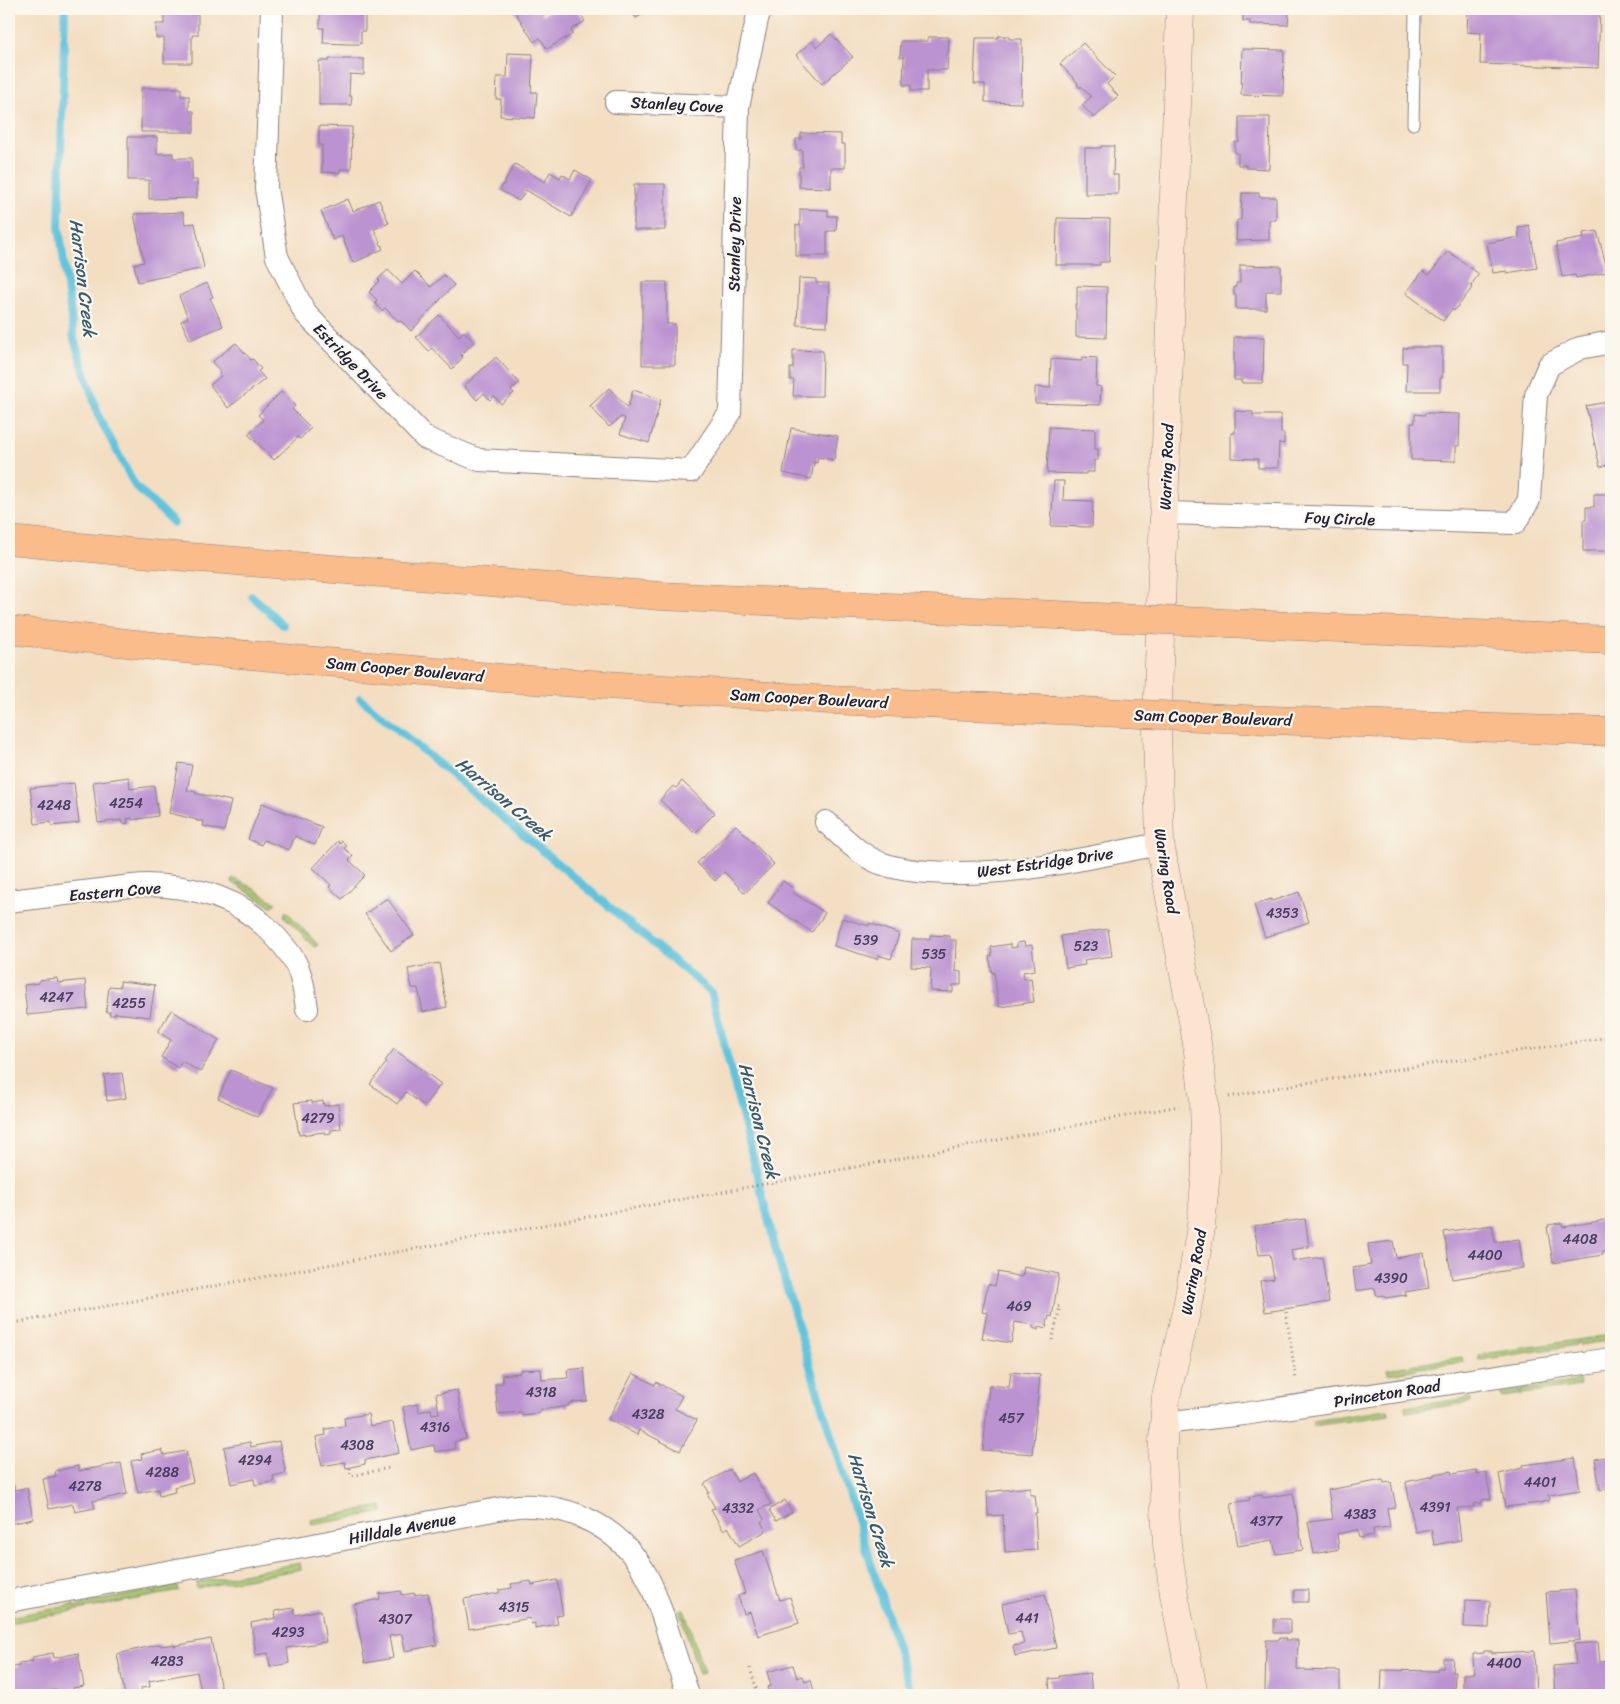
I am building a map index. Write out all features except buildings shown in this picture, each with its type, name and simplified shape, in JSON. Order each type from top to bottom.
[{"type":"highway","points":[[9,540],[161,555],[660,596],[1611,640]]},
{"type":"highway","name":"Sam Cooper Boulevard","points":[[9,630],[172,648],[502,678],[830,700],[1611,732]]},
{"type":"main road","name":"Waring Road","points":[[1180,9],[1157,729],[1160,844],[1197,1043],[1204,1101],[1206,1172],[1202,1227],[1196,1262],[1187,1308],[1170,1374],[1163,1423],[1162,1465],[1167,1544],[1174,1594],[1194,1695]]},
{"type":"street","name":"Estridge Drive","points":[[272,9],[266,188],[277,258],[305,313],[425,438],[470,457],[479,460],[691,471]]},
{"type":"street","name":"Stanley Drive","points":[[691,471],[730,413],[738,107],[758,15],[762,9]]},
{"type":"street","name":"Stanley Cove","points":[[616,102],[738,107]]},
{"type":"street","name":"Foy Circle","points":[[1165,513],[1515,523],[1529,500],[1536,395],[1550,365],[1580,348],[1611,342]]},
{"type":"street","name":"West Estridge Drive","points":[[826,822],[862,854],[880,863],[901,869],[943,874],[1035,867],[1160,844]]},
{"type":"street","name":"Eastern Cove","points":[[9,901],[146,885],[175,886],[203,892],[232,903],[253,915],[285,945],[298,966],[304,981],[307,1009]]},
{"type":"street","name":"Princeton Road","points":[[1163,1423],[1273,1410],[1611,1359]]},
{"type":"street","name":"Hilldale Avenue","points":[[9,1600],[517,1506],[556,1508],[577,1514],[616,1536],[636,1559],[655,1593],[688,1695]]},
{"type":"lane","points":[[1413,124],[1415,9]]},
{"type":"path","points":[[9,1324],[786,1180]]},
{"type":"path","points":[[1052,1340],[1060,1307],[1056,1306]]},
{"type":"path","points":[[1286,1312],[1296,1380]]},
{"type":"path","points":[[350,1468],[351,1476],[389,1468]]},
{"type":"path","points":[[750,1668],[758,1695]]},
{"type":"green space","points":[[233,878],[276,903],[271,906],[240,887],[241,884],[238,886],[232,882]]},
{"type":"green space","points":[[286,911],[318,945],[314,947],[302,935],[304,933],[301,933],[284,916]]},
{"type":"green space","points":[[1611,1335],[1611,1340],[1579,1345],[1579,1342],[1576,1345],[1479,1360],[1478,1355]]},
{"type":"green space","points":[[1462,1357],[1463,1362],[1417,1367],[1417,1369],[1388,1374],[1387,1369]]},
{"type":"green space","points":[[1579,1381],[1580,1386],[1501,1397],[1500,1393],[1519,1390],[1521,1392],[1521,1390]]},
{"type":"green space","points":[[1470,1398],[1471,1402],[1406,1412],[1405,1407]]},
{"type":"green space","points":[[1388,1410],[1389,1415],[1313,1426],[1313,1421]]},
{"type":"green space","points":[[382,1506],[383,1512],[312,1525],[311,1520]]},
{"type":"green space","points":[[300,1563],[301,1569],[197,1588],[196,1583]]},
{"type":"green space","points":[[178,1586],[179,1591],[9,1623],[9,1617],[74,1605],[75,1607],[153,1590],[156,1593],[156,1590]]},
{"type":"green space","points":[[684,1609],[704,1673],[699,1674],[683,1622],[685,1619],[682,1619],[679,1610]]},
{"type":"waterway","name":"Harrison Creek","points":[[65,9],[59,226],[74,339],[99,417],[135,486],[174,523]]},
{"type":"waterway","name":"Harrison Creek","points":[[252,596],[283,625]]},
{"type":"waterway","name":"Harrison Creek","points":[[360,698],[711,992],[778,1258],[912,1695]]}]
